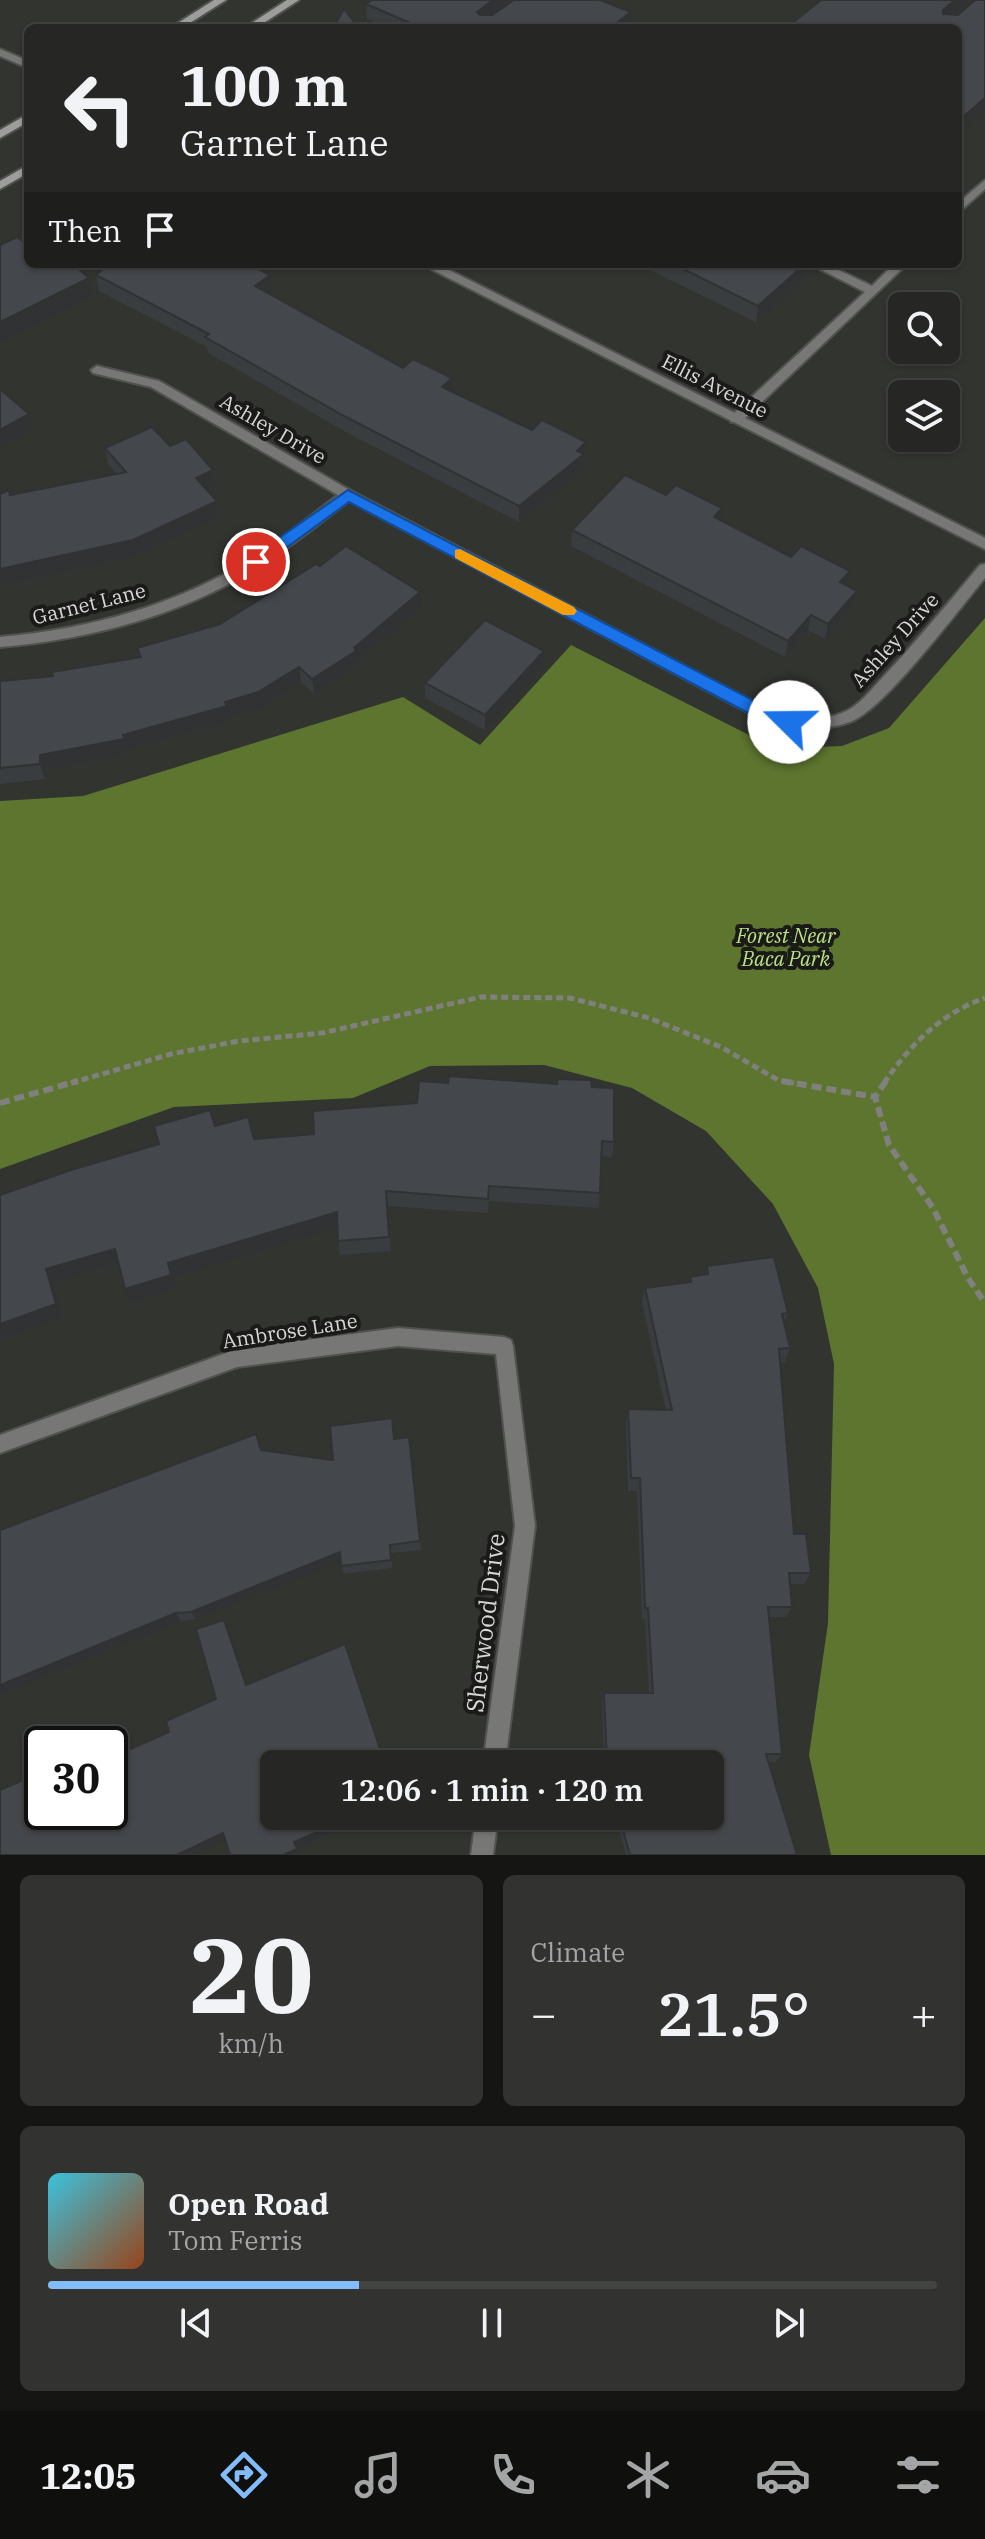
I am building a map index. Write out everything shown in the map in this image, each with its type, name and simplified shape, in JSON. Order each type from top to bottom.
[{"type":"main road","points":[[182,24],[221,0]]},
{"type":"main road","points":[[255,24],[294,0]]},
{"type":"main road","points":[[0,135],[24,120]]},
{"type":"main road","points":[[0,186],[24,171]]},
{"type":"street","points":[[0,52],[24,63]]},
{"type":"street","points":[[962,205],[985,183]]},
{"type":"street","name":"Ellis Avenue","points":[[435,268],[985,544]]},
{"type":"street","points":[[824,268],[873,291]]},
{"type":"street","points":[[736,419],[897,268]]},
{"type":"street","name":"Ashley Drive","points":[[97,370],[155,384],[348,495],[758,711],[789,722],[823,723],[851,717],[880,689],[985,569]]},
{"type":"street","name":"Garnet Lane","points":[[0,642],[22,641],[103,624],[189,595],[256,562],[348,495]]},
{"type":"street","name":"Ambrose Lane","points":[[0,1444],[237,1358],[398,1337],[504,1346]]},
{"type":"street","name":"Sherwood Drive","points":[[496,1750],[525,1526],[504,1346]]},
{"type":"street","points":[[482,1855],[485,1830]]},
{"type":"path","points":[[0,1103],[171,1054],[239,1041],[322,1033],[481,997],[570,998],[649,1018],[721,1047],[778,1080],[875,1097]]},
{"type":"path","points":[[985,998],[961,1005],[927,1027],[902,1055],[875,1097],[889,1145],[933,1208],[968,1278],[985,1303]]},
{"type":"shaded area","name":"Forest Near Baca Park","points":[[985,618],[985,1855],[831,1855],[809,1755],[828,1623],[834,1364],[818,1288],[773,1204],[706,1131],[632,1088],[544,1065],[430,1066],[353,1098],[174,1107],[0,1169],[0,801],[83,796],[403,697],[480,745],[571,645],[757,739],[790,748],[842,746],[889,728]]},
{"type":"building","points":[[372,0],[493,0],[477,12],[492,15],[514,0],[600,0],[631,12],[615,24],[413,24],[366,4]]},
{"type":"building","points":[[821,0],[955,0],[943,10],[943,14],[958,15],[975,0],[985,0],[985,98],[962,118],[962,24],[791,24]]},
{"type":"building","points":[[344,9],[356,24],[335,24]]},
{"type":"building","points":[[17,237],[24,242],[24,268],[77,268],[89,278],[0,322],[0,245]]},
{"type":"building","points":[[104,268],[257,268],[270,275],[255,286],[403,368],[413,359],[452,378],[442,387],[532,430],[542,420],[586,442],[577,451],[584,454],[519,506],[344,416],[205,337],[209,334],[96,275]]},
{"type":"building","points":[[681,268],[801,268],[758,306]]},
{"type":"building","points":[[0,389],[29,414],[0,430]]},
{"type":"building","points":[[152,427],[170,446],[186,439],[213,470],[196,478],[217,501],[133,540],[0,569],[0,494],[9,490],[10,495],[126,472],[105,448]]},
{"type":"building","points":[[625,475],[666,495],[676,485],[722,508],[714,517],[791,557],[801,546],[850,571],[840,582],[857,591],[828,624],[811,615],[788,641],[572,530]]},
{"type":"building","points":[[346,546],[420,592],[354,648],[356,651],[312,679],[299,667],[258,692],[225,702],[227,706],[123,735],[124,739],[40,755],[40,764],[0,768],[0,681],[53,676],[52,672],[141,657],[137,648],[220,624],[316,564],[320,566]]},
{"type":"building","points":[[485,620],[544,651],[485,715],[425,683]]},
{"type":"building","points":[[449,1076],[557,1084],[557,1079],[591,1080],[592,1087],[614,1088],[614,1142],[602,1141],[600,1193],[489,1186],[488,1199],[386,1191],[389,1237],[338,1241],[337,1212],[168,1263],[171,1275],[125,1289],[115,1249],[46,1269],[56,1304],[0,1324],[0,1195],[159,1144],[154,1126],[210,1110],[215,1126],[248,1117],[254,1139],[314,1134],[313,1111],[417,1103],[419,1081],[448,1083]]},
{"type":"building","points":[[774,1257],[788,1313],[782,1314],[790,1348],[779,1349],[794,1534],[806,1534],[811,1573],[789,1573],[792,1607],[768,1607],[782,1754],[766,1754],[797,1855],[630,1855],[623,1830],[724,1830],[724,1750],[606,1750],[604,1693],[653,1693],[648,1608],[645,1608],[640,1478],[631,1478],[628,1409],[672,1410],[645,1288],[691,1282],[690,1277],[708,1274],[707,1266]]},
{"type":"building","points":[[392,1418],[394,1439],[409,1437],[420,1541],[390,1545],[391,1560],[341,1566],[340,1552],[191,1612],[176,1613],[0,1685],[0,1530],[256,1434],[261,1450],[333,1460],[330,1426]]},
{"type":"building","points":[[224,1620],[246,1685],[345,1644],[380,1750],[260,1750],[260,1830],[322,1830],[294,1842],[297,1849],[283,1855],[230,1855],[223,1833],[177,1855],[0,1855],[0,1790],[24,1780],[24,1830],[128,1830],[128,1750],[169,1732],[166,1721],[216,1699],[196,1629]]},
{"type":"slow traffic","points":[[460,554],[569,611]]},
{"type":"route","points":[[256,562],[348,495],[758,711],[789,722]]}]
